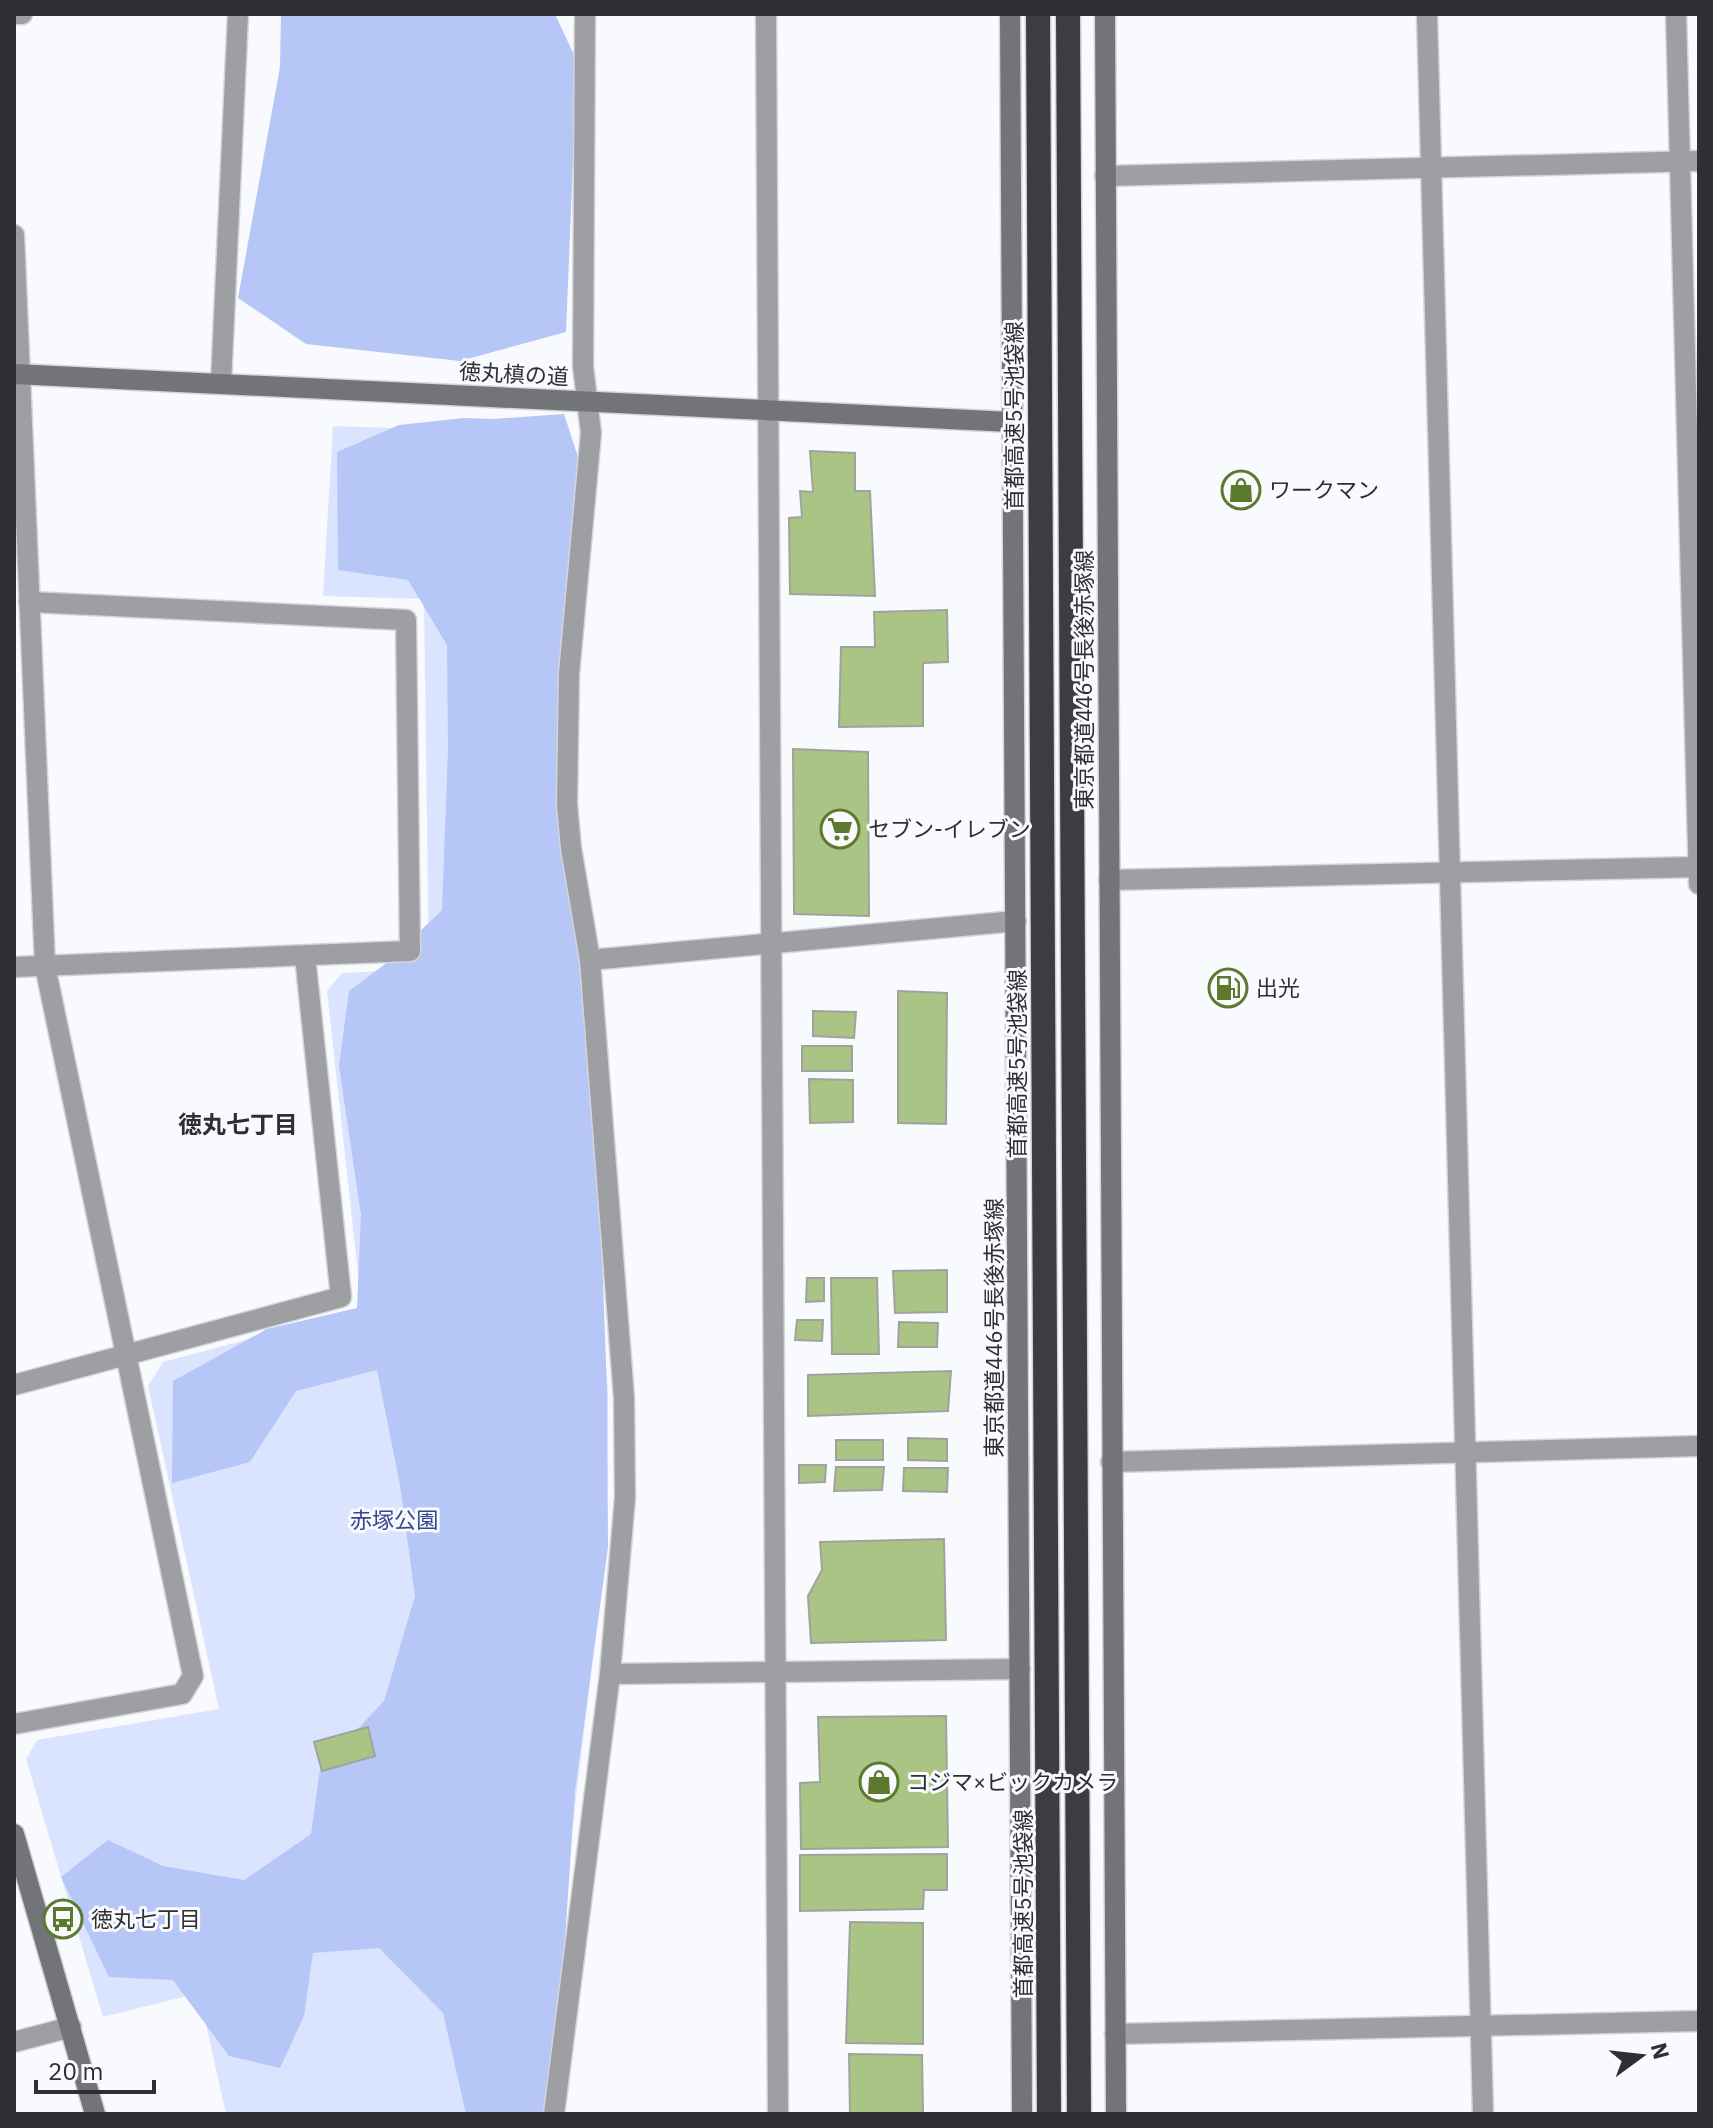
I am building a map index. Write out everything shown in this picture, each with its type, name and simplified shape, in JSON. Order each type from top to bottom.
[{"type":"highway","name":"首都高速5号池袋線","points":[[1038,14],[1049,2114]]},
{"type":"highway","points":[[1068,14],[1079,2114]]},
{"type":"main road","name":"東京都道446号長後赤塚線","points":[[1010,14],[1022,2114]]},
{"type":"main road","name":"東京都道446号長後赤塚線","points":[[1105,14],[1116,2114]]},
{"type":"main road","name":"徳丸槙の道","points":[[16,374],[1011,422]]},
{"type":"main road","points":[[14,1834],[95,2114]]},
{"type":"street","points":[[14,14],[22,14]]},
{"type":"street","points":[[221,383],[238,14]]},
{"type":"street","points":[[554,2114],[610,1674],[625,1497],[624,1398],[590,960],[571,848],[566,759],[569,674],[591,433],[583,366],[585,14]]},
{"type":"street","points":[[766,14],[778,2114]]},
{"type":"street","points":[[1427,14],[1483,2114]]},
{"type":"street","points":[[1676,14],[1689,161],[1699,884]]},
{"type":"street","points":[[1105,176],[1689,161]]},
{"type":"street","points":[[14,235],[16,374],[45,966],[193,1676],[182,1694],[14,1724]]},
{"type":"street","points":[[14,967],[410,951],[406,620],[29,602]]},
{"type":"street","points":[[1109,880],[1699,867]]},
{"type":"street","points":[[590,960],[1016,921]]},
{"type":"street","points":[[14,1385],[341,1297],[305,956]]},
{"type":"street","points":[[1111,1462],[1699,1446]]},
{"type":"street","points":[[610,1674],[1020,1669]]},
{"type":"street","points":[[1115,2034],[1699,2021]]},
{"type":"street","points":[[14,2042],[71,2027]]},
{"type":"green space","name":"赤塚公園","points":[[333,426],[558,434],[579,457],[558,658],[576,962],[608,1395],[607,1496],[591,1674],[538,2114],[226,2114],[199,1993],[103,2017],[26,1759],[37,1740],[219,1709],[148,1386],[163,1362],[362,1309],[327,991],[342,973],[429,969],[424,599],[323,596]]},
{"type":"shaded area","points":[[281,14],[555,14],[574,55],[575,113],[566,332],[460,361],[306,344],[238,298],[280,67]]},
{"type":"shaded area","name":"赤塚公園","points":[[564,414],[592,500],[566,826],[599,1173],[607,1390],[608,1547],[575,1791],[563,1969],[548,2114],[466,2114],[443,2013],[379,1948],[313,1953],[304,2016],[280,2068],[229,2056],[173,1980],[109,1977],[61,1877],[108,1840],[163,1866],[244,1880],[311,1834],[320,1769],[384,1701],[415,1596],[400,1485],[377,1370],[296,1391],[250,1462],[172,1483],[173,1381],[267,1329],[357,1308],[361,1215],[339,1066],[349,991],[389,961],[442,910],[448,750],[447,645],[408,580],[338,570],[337,452],[399,425],[464,418]]},
{"type":"building","points":[[810,451],[855,453],[855,491],[870,491],[875,596],[790,594],[789,518],[802,517],[800,491],[813,492]]},
{"type":"building","points":[[947,610],[948,662],[923,663],[923,726],[839,727],[841,647],[875,647],[874,612]]},
{"type":"building","points":[[793,749],[868,752],[869,916],[794,914]]},
{"type":"building","points":[[898,991],[947,993],[946,1124],[898,1123]]},
{"type":"building","points":[[813,1011],[856,1012],[854,1038],[813,1036]]},
{"type":"building","points":[[802,1046],[852,1046],[852,1071],[802,1071]]},
{"type":"building","points":[[809,1079],[853,1080],[853,1122],[810,1123]]},
{"type":"building","points":[[947,1270],[947,1312],[895,1313],[893,1271]]},
{"type":"building","points":[[807,1278],[824,1278],[824,1301],[806,1302]]},
{"type":"building","points":[[831,1278],[877,1278],[879,1354],[832,1354]]},
{"type":"building","points":[[797,1320],[823,1320],[822,1341],[795,1340]]},
{"type":"building","points":[[899,1322],[938,1323],[937,1347],[898,1347]]},
{"type":"building","points":[[951,1371],[948,1411],[808,1416],[808,1375]]},
{"type":"building","points":[[908,1438],[947,1439],[947,1461],[908,1460]]},
{"type":"building","points":[[836,1440],[883,1440],[883,1460],[836,1460]]},
{"type":"building","points":[[799,1465],[826,1465],[825,1482],[799,1483]]},
{"type":"building","points":[[836,1467],[884,1467],[882,1490],[834,1491]]},
{"type":"building","points":[[904,1468],[948,1468],[947,1492],[903,1491]]},
{"type":"building","points":[[944,1539],[946,1640],[811,1643],[808,1596],[822,1570],[820,1542]]},
{"type":"building","points":[[946,1716],[948,1847],[801,1849],[800,1783],[820,1782],[818,1717]]},
{"type":"building","points":[[368,1727],[375,1756],[322,1771],[314,1742]]},
{"type":"building","points":[[947,1854],[947,1890],[924,1890],[923,1909],[800,1911],[800,1855]]},
{"type":"building","points":[[850,1922],[923,1923],[923,2044],[846,2043]]},
{"type":"building","points":[[849,2054],[922,2055],[923,2114],[850,2114]]},
{"type":"place","name":"ワークマン","points":[[1241,490]]},
{"type":"place","name":"セブン-イレブン","points":[[840,829]]},
{"type":"place","name":"出光","points":[[1228,988]]},
{"type":"place","name":"コジマ×ビックカメラ","points":[[879,1782]]},
{"type":"place","name":"徳丸七丁目","points":[[63,1919]]},
{"type":"district","name":"徳丸七丁目","points":[[238,1125]]}]
